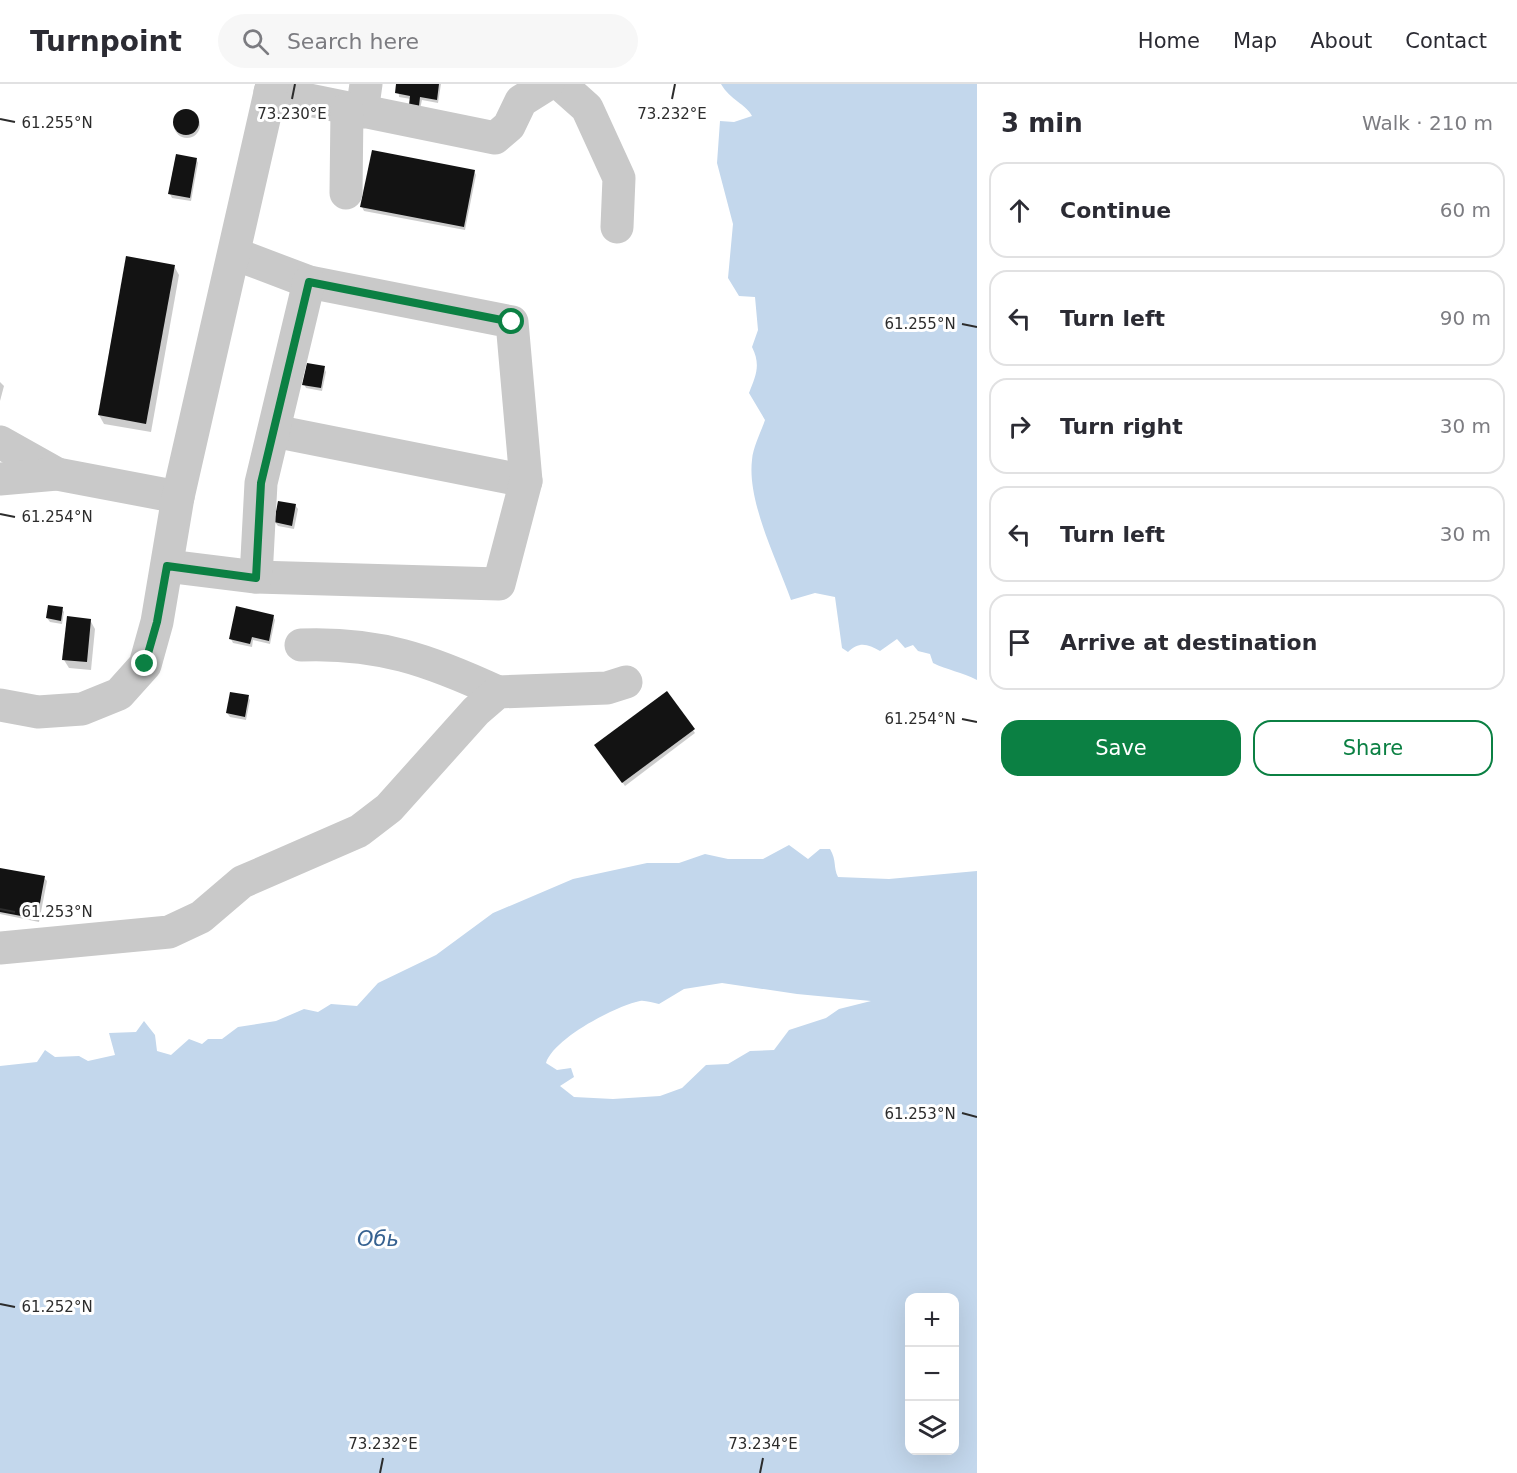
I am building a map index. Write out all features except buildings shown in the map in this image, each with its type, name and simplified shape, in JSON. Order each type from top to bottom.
[{"type":"lane","points":[[0,705],[38,712],[82,709],[119,694],[145,664],[157,622],[178,497],[271,88],[358,102],[495,138],[509,126],[521,101],[548,84]]},
{"type":"lane","points":[[560,84],[587,108],[619,178],[617,227]]},
{"type":"lane","points":[[346,192],[358,102]]},
{"type":"lane","points":[[167,566],[256,578],[499,584],[526,481],[512,322],[309,282],[235,254]]},
{"type":"lane","points":[[256,578],[261,483],[309,282]]},
{"type":"lane","points":[[274,431],[526,481]]},
{"type":"lane","points":[[0,442],[57,474]]},
{"type":"lane","points":[[0,479],[57,474],[178,497]]},
{"type":"lane","points":[[301,645],[336,644],[381,649],[445,668],[498,692],[607,688],[626,682]]},
{"type":"lane","points":[[0,948],[169,932],[201,917],[242,882],[359,831],[389,808],[476,711],[498,692]]},
{"type":"water","points":[[721,84],[977,84],[977,680],[933,663],[930,654],[918,651],[913,645],[905,648],[897,639],[880,651],[860,645],[848,652],[842,648],[835,597],[815,593],[791,600],[764,531],[754,494],[753,455],[765,420],[749,393],[757,365],[752,347],[758,330],[755,297],[739,296],[728,278],[733,224],[717,163],[720,121],[734,122],[752,116]]},
{"type":"water","name":"Обь","points":[[789,845],[808,859],[820,849],[830,849],[838,877],[889,879],[977,871],[977,1473],[0,1473],[0,1066],[37,1062],[45,1050],[55,1057],[79,1056],[88,1061],[115,1055],[109,1033],[136,1032],[144,1021],[155,1035],[157,1051],[171,1055],[189,1039],[202,1044],[208,1039],[222,1039],[238,1027],[276,1021],[304,1009],[318,1012],[331,1004],[357,1006],[378,983],[436,955],[493,913],[573,879],[647,863],[679,863],[705,854],[728,859],[763,859]],"holes":[[[722,983],[797,994],[871,1001],[839,1009],[826,1018],[789,1030],[774,1050],[750,1051],[728,1064],[706,1065],[682,1088],[660,1096],[613,1099],[574,1097],[560,1086],[574,1077],[571,1068],[557,1070],[546,1063],[551,1054],[572,1034],[601,1016],[629,1004],[640,1001],[659,1004],[684,989]]]},
{"type":"route","points":[[145,664],[157,622],[167,566],[256,578],[261,483],[309,282],[512,322]]}]
